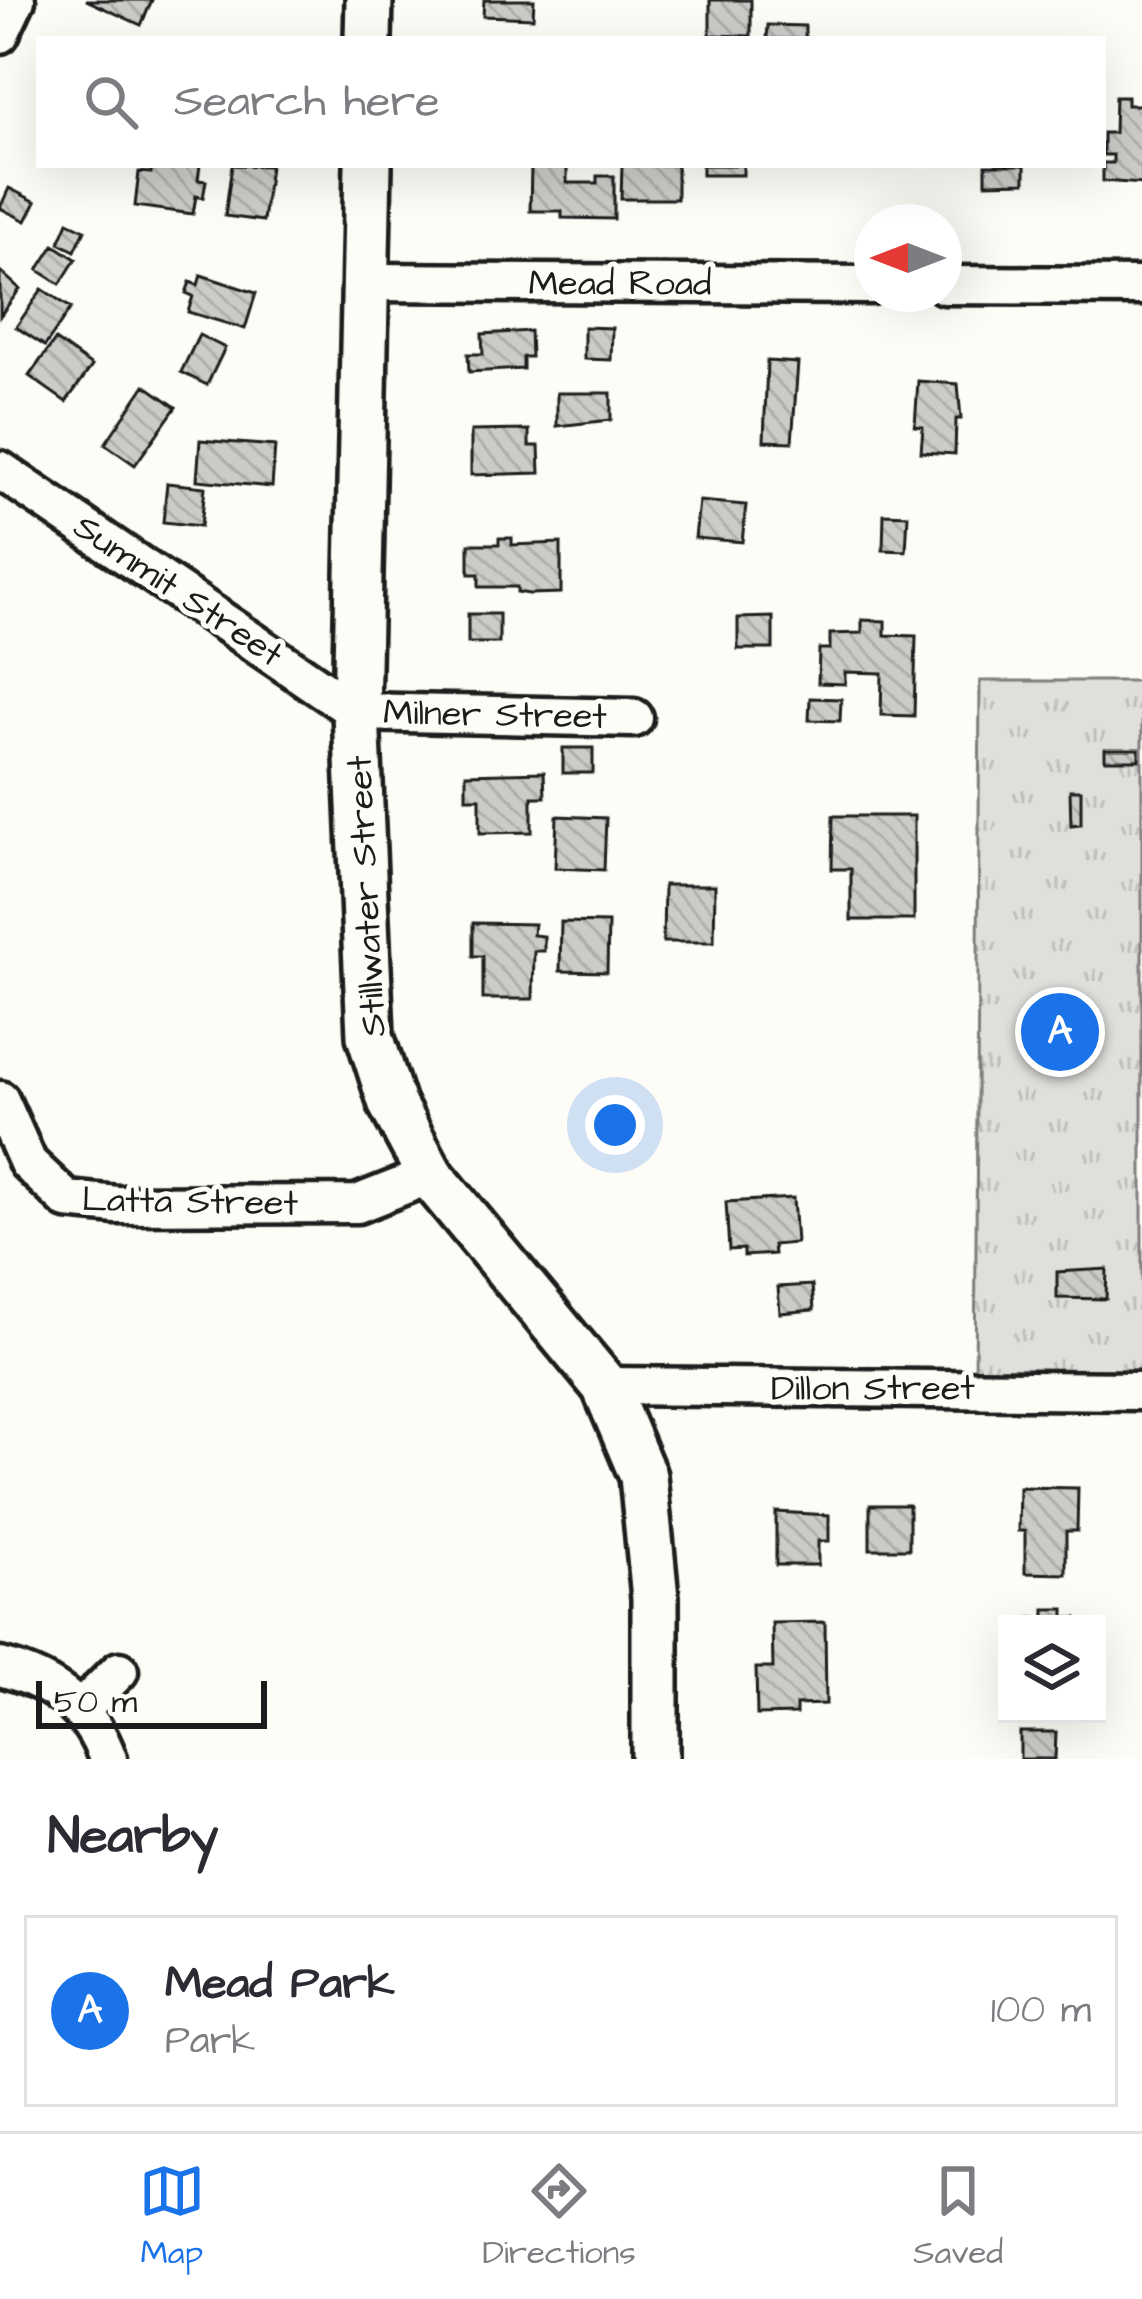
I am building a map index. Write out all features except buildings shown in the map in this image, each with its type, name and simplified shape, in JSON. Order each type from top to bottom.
[{"type":"street","points":[[0,34],[16,0]]},
{"type":"street","points":[[368,36],[369,0]]},
{"type":"street","name":"Stillwater Street","points":[[368,168],[356,712],[370,1036],[392,1104],[430,1175],[605,1386],[644,1476],[655,1598],[655,1759]]},
{"type":"street","name":"Mead Road","points":[[367,282],[854,285]]},
{"type":"street","points":[[962,285],[1142,286]]},
{"type":"street","name":"Summit Street","points":[[0,470],[356,712]]},
{"type":"street","name":"Milner Street","points":[[356,712],[634,718]]},
{"type":"street","name":"Latta Street","points":[[0,1100],[28,1163],[67,1200],[117,1205],[357,1204],[430,1175]]},
{"type":"street","name":"Dillon Street","points":[[605,1386],[1142,1390]]},
{"type":"street","points":[[0,1666],[31,1675],[81,1709],[108,1759]]},
{"type":"street","points":[[81,1709],[119,1671]]},
{"type":"green space","points":[[980,681],[1142,681],[1142,1383],[975,1382]]},
{"type":"place","name":"Mead Park","points":[[1060,1032]]}]
